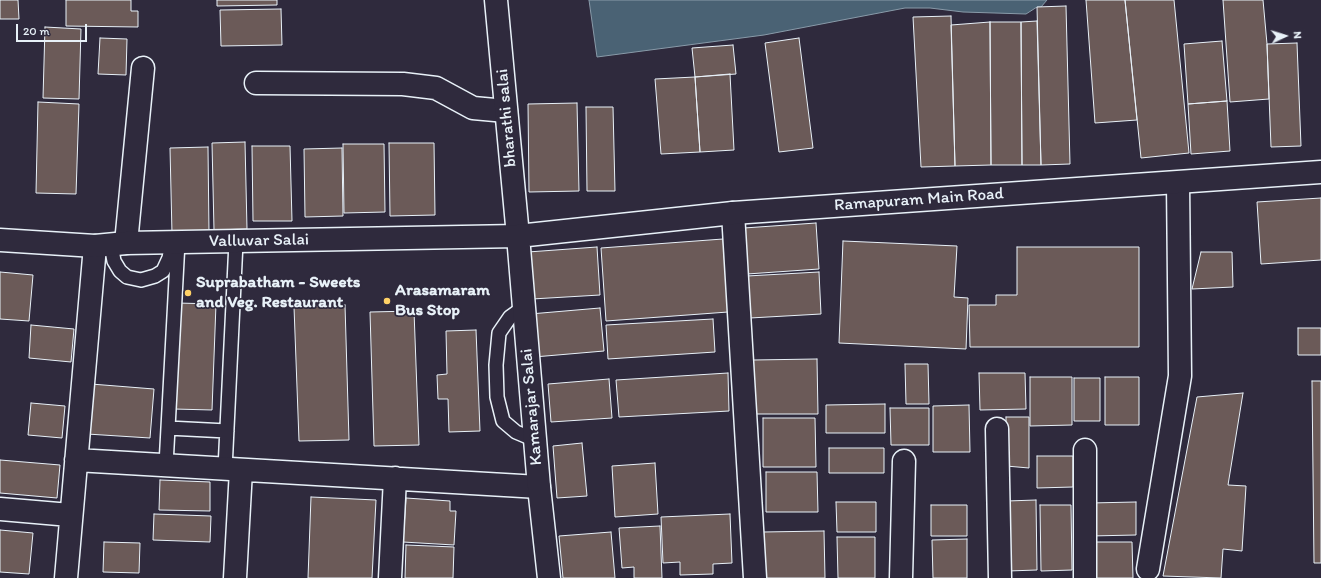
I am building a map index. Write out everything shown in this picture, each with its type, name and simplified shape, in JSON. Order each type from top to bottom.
[{"type":"street","name":"bharathi salai","points":[[496,0],[518,236]]},
{"type":"street","points":[[66,578],[70,515],[76,460],[111,245],[143,68]]},
{"type":"street","points":[[256,83],[403,84],[436,88],[473,108],[506,111]]},
{"type":"street","name":"Ramapuram Main Road","points":[[518,236],[733,213],[1321,172]]},
{"type":"street","points":[[1148,569],[1180,376],[1178,183]]},
{"type":"street","points":[[733,213],[755,578]]},
{"type":"street","name":"Valluvar Salai","points":[[0,240],[111,245],[175,242],[518,236]]},
{"type":"street","name":"Kamarajar Salai","points":[[518,236],[539,487],[549,578]]},
{"type":"street","points":[[997,429],[1000,578]]},
{"type":"street","points":[[1085,450],[1085,578]]},
{"type":"street","points":[[76,460],[539,487]]},
{"type":"street","points":[[902,578],[904,461]]},
{"type":"street","points":[[233,469],[235,578]]},
{"type":"street","points":[[390,578],[395,478]]},
{"type":"street","points":[[0,509],[70,515]]},
{"type":"lane","points":[[111,245],[114,261],[120,271],[127,277],[141,280],[155,276],[163,270],[175,242]]},
{"type":"lane","points":[[166,465],[175,242]]},
{"type":"lane","points":[[233,469],[227,431],[236,242]]},
{"type":"lane","points":[[524,307],[510,317],[498,333],[496,366],[497,397],[503,421],[516,432],[535,440]]},
{"type":"lane","points":[[168,428],[227,431]]},
{"type":"water","points":[[589,0],[1047,0],[1041,7],[1037,7],[1026,14],[963,12],[930,8],[905,8],[764,35],[597,57]]},
{"type":"building","points":[[0,0],[18,0],[19,19],[0,19]]},
{"type":"building","points":[[66,0],[131,0],[131,11],[138,11],[138,27],[66,26]]},
{"type":"building","points":[[217,0],[277,0],[277,5],[217,6]]},
{"type":"building","points":[[1086,0],[1125,0],[1137,120],[1095,123]]},
{"type":"building","points":[[1125,0],[1174,0],[1189,153],[1141,158]]},
{"type":"building","points":[[1223,0],[1263,0],[1267,44],[1269,99],[1230,102]]},
{"type":"building","points":[[1066,6],[1070,164],[1041,165],[1037,7]]},
{"type":"building","points":[[281,9],[282,45],[221,46],[220,10]]},
{"type":"building","points":[[951,16],[955,166],[921,167],[913,17]]},
{"type":"building","points":[[1037,21],[1041,165],[1022,165],[1021,22]]},
{"type":"building","points":[[990,22],[991,165],[955,166],[951,25]]},
{"type":"building","points":[[990,22],[1021,22],[1022,165],[991,165]]},
{"type":"building","points":[[45,27],[81,29],[79,99],[43,98]]},
{"type":"building","points":[[100,38],[127,39],[126,75],[98,74]]},
{"type":"building","points":[[799,38],[813,148],[779,152],[765,43]]},
{"type":"building","points":[[1222,41],[1227,101],[1188,104],[1184,44]]},
{"type":"building","points":[[1297,43],[1301,146],[1271,147],[1267,44]]},
{"type":"building","points":[[733,45],[736,74],[695,77],[692,48]]},
{"type":"building","points":[[730,74],[734,150],[700,152],[695,77]]},
{"type":"building","points":[[695,77],[700,152],[661,154],[655,79]]},
{"type":"building","points":[[1227,101],[1230,151],[1191,154],[1188,104]]},
{"type":"building","points":[[38,102],[79,104],[76,194],[36,193]]},
{"type":"building","points":[[577,103],[579,191],[529,192],[528,104]]},
{"type":"building","points":[[586,107],[613,107],[615,191],[587,191]]},
{"type":"building","points":[[245,142],[247,229],[214,230],[212,143]]},
{"type":"building","points":[[389,143],[434,143],[435,215],[390,216]]},
{"type":"building","points":[[343,144],[384,144],[385,212],[344,213]]},
{"type":"building","points":[[252,146],[290,146],[292,221],[253,221]]},
{"type":"building","points":[[208,147],[209,233],[172,234],[170,148]]},
{"type":"building","points":[[342,148],[343,216],[305,217],[304,149]]},
{"type":"building","points":[[1321,198],[1321,260],[1261,264],[1257,202]]},
{"type":"building","points":[[816,223],[819,269],[747,274],[744,228]]},
{"type":"building","points":[[723,239],[728,312],[606,321],[601,248]]},
{"type":"building","points":[[843,241],[957,246],[954,297],[968,298],[966,349],[839,343]]},
{"type":"building","points":[[597,247],[600,295],[532,299],[528,252]]},
{"type":"building","points":[[1017,247],[1139,247],[1139,347],[970,347],[969,305],[996,305],[996,295],[1017,295]]},
{"type":"building","points":[[1201,252],[1232,252],[1233,287],[1192,289]]},
{"type":"building","points":[[0,272],[33,275],[29,321],[0,319]]},
{"type":"building","points":[[819,272],[821,314],[750,318],[747,276]]},
{"type":"building","points":[[177,303],[216,304],[212,410],[174,409]]},
{"type":"building","points":[[345,305],[349,440],[299,441],[294,307]]},
{"type":"building","points":[[600,308],[604,351],[534,357],[530,314]]},
{"type":"building","points":[[414,311],[419,445],[374,446],[370,312]]},
{"type":"building","points":[[713,319],[715,352],[608,359],[606,325]]},
{"type":"building","points":[[31,325],[74,329],[71,362],[29,358]]},
{"type":"building","points":[[1298,328],[1321,328],[1321,355],[1298,355]]},
{"type":"building","points":[[476,330],[480,431],[449,432],[448,399],[438,399],[437,375],[447,374],[446,331]]},
{"type":"building","points":[[817,359],[818,414],[754,414],[753,360]]},
{"type":"building","points":[[905,364],[928,364],[929,404],[906,404]]},
{"type":"building","points":[[728,373],[729,411],[619,417],[616,380]]},
{"type":"building","points":[[979,373],[1025,373],[1026,409],[980,410]]},
{"type":"building","points":[[1030,377],[1072,377],[1072,425],[1030,426]]},
{"type":"building","points":[[1105,377],[1139,377],[1139,425],[1105,425]]},
{"type":"building","points":[[1074,378],[1100,378],[1100,421],[1074,421]]},
{"type":"building","points":[[609,379],[612,418],[551,422],[548,384]]},
{"type":"building","points":[[1312,381],[1321,381],[1321,563],[1314,563]]},
{"type":"building","points":[[91,384],[154,389],[150,438],[87,434]]},
{"type":"building","points":[[1243,393],[1228,485],[1246,486],[1242,551],[1223,549],[1221,578],[1163,576],[1197,397]]},
{"type":"building","points":[[31,403],[65,406],[62,438],[28,435]]},
{"type":"building","points":[[885,404],[885,433],[826,433],[826,405]]},
{"type":"building","points":[[969,405],[970,452],[933,452],[933,406]]},
{"type":"building","points":[[890,408],[929,408],[929,445],[891,445]]},
{"type":"building","points":[[1006,417],[1029,417],[1029,468],[1006,466]]},
{"type":"building","points":[[763,418],[815,418],[816,467],[763,467]]},
{"type":"building","points":[[582,443],[587,496],[557,498],[553,446]]},
{"type":"building","points":[[829,448],[884,448],[884,473],[829,473]]},
{"type":"building","points":[[1037,456],[1073,456],[1073,487],[1037,488]]},
{"type":"building","points":[[0,460],[60,465],[57,498],[0,493]]},
{"type":"building","points":[[655,463],[658,514],[615,517],[612,466]]},
{"type":"building","points":[[766,472],[817,472],[818,512],[766,512]]},
{"type":"building","points":[[160,480],[210,482],[210,511],[159,510]]},
{"type":"building","points":[[311,497],[376,500],[372,578],[308,578]]},
{"type":"building","points":[[406,498],[450,501],[450,511],[456,511],[454,545],[403,542]]},
{"type":"building","points":[[1036,500],[1037,570],[1008,571],[1007,501]]},
{"type":"building","points":[[836,502],[876,502],[876,532],[837,532]]},
{"type":"building","points":[[1136,502],[1136,535],[1090,536],[1090,503]]},
{"type":"building","points":[[931,505],[967,505],[967,536],[931,536]]},
{"type":"building","points":[[1040,505],[1071,505],[1072,570],[1041,571]]},
{"type":"building","points":[[154,514],[211,516],[210,542],[153,540]]},
{"type":"building","points":[[730,514],[732,563],[713,564],[713,574],[680,575],[680,562],[663,563],[661,517]]},
{"type":"building","points":[[660,526],[662,578],[634,578],[634,567],[622,568],[619,528]]},
{"type":"building","points":[[0,530],[33,533],[29,574],[0,572]]},
{"type":"building","points":[[824,531],[825,578],[764,578],[763,532]]},
{"type":"building","points":[[611,532],[615,578],[563,578],[559,536]]},
{"type":"building","points":[[837,537],[875,537],[875,578],[838,578]]},
{"type":"building","points":[[967,539],[967,578],[933,578],[932,540]]},
{"type":"building","points":[[104,542],[140,543],[139,573],[103,572]]},
{"type":"building","points":[[1094,542],[1132,542],[1133,578],[1094,578]]},
{"type":"building","points":[[406,545],[454,547],[453,578],[405,578]]},
{"type":"place","name":"Suprabatham - Sweets and Veg. Restaurant","points":[[188,293]]},
{"type":"place","name":"Arasamaram Bus Stop","points":[[387,301]]}]
